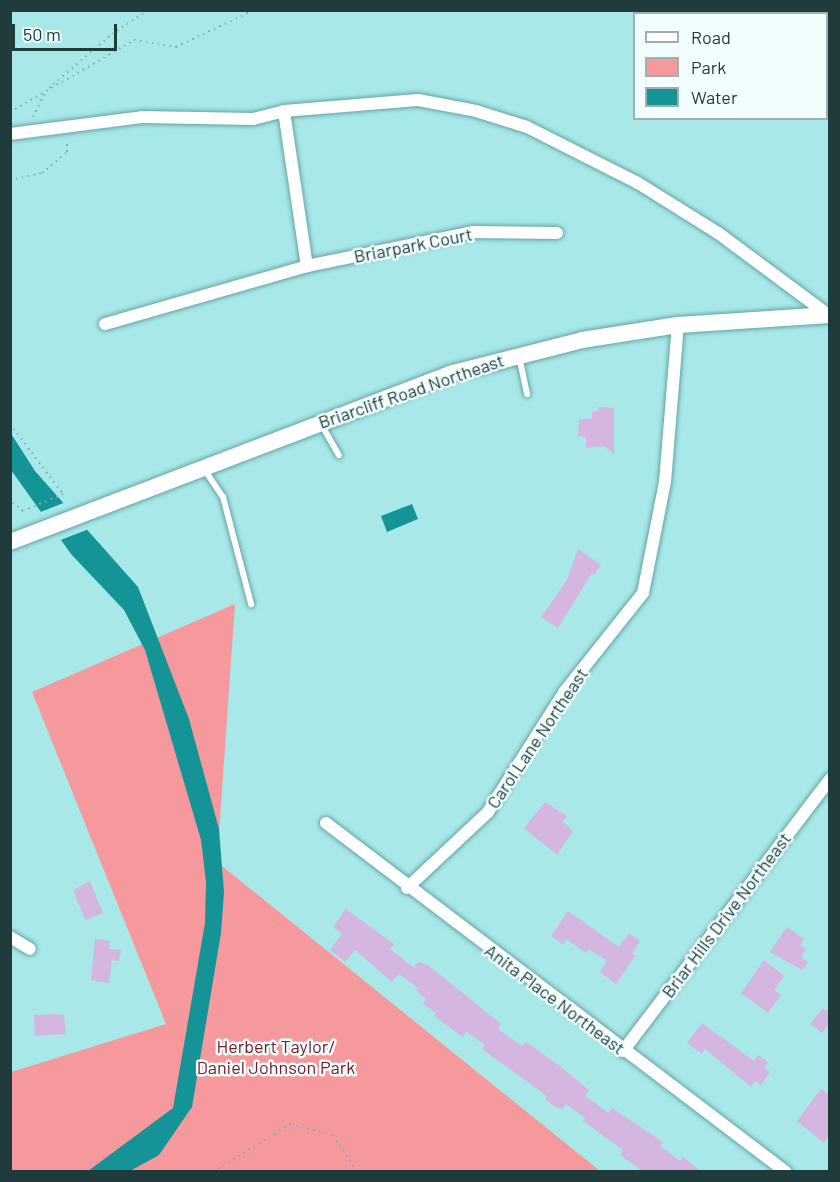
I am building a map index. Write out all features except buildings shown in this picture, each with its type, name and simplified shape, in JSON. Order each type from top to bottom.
[{"type":"main road","name":"Briarcliff Road Northeast","points":[[10,542],[320,421],[449,374],[518,355],[678,325],[828,315]]},
{"type":"street","points":[[10,134],[142,117],[253,119],[284,111],[418,100],[476,111],[527,127],[648,189],[718,233],[828,315]]},
{"type":"street","points":[[284,111],[307,266]]},
{"type":"street","name":"Briarpark Court","points":[[105,324],[307,266],[473,232],[557,233]]},
{"type":"street","name":"Carol Lane Northeast","points":[[407,888],[488,812],[565,691],[644,593],[665,482],[678,325]]},
{"type":"street","name":"Briar Hills Drive Northeast","points":[[623,1051],[830,779]]},
{"type":"street","name":"Anita Place Northeast","points":[[326,823],[407,888],[786,1172]]},
{"type":"street","points":[[10,937],[30,949]]},
{"type":"lane","points":[[518,355],[527,394]]},
{"type":"lane","points":[[320,421],[339,455]]},
{"type":"lane","points":[[203,468],[223,496],[251,604]]},
{"type":"path","points":[[25,133],[46,92],[70,67],[147,10]]},
{"type":"path","points":[[10,112],[134,40],[177,47],[254,10]]},
{"type":"path","points":[[10,180],[42,173],[67,152],[66,125]]},
{"type":"path","points":[[10,424],[63,494],[24,511],[10,501]]},
{"type":"path","points":[[213,1172],[290,1124],[333,1135],[357,1172]]},
{"type":"green space","name":"Herbert Taylor/ Daniel Johnson Park","points":[[235,604],[217,862],[600,1171],[11,1172],[11,1072],[166,1024],[32,692]]},
{"type":"water","points":[[10,432],[35,471],[138,587],[189,719],[219,829],[224,892],[221,933],[192,1107],[159,1155],[130,1171],[88,1171],[173,1108],[205,923],[206,882],[201,840],[145,650],[124,610],[71,554],[11,470]]},
{"type":"water","points":[[412,504],[418,519],[387,532],[381,516]]},
{"type":"pier","points":[[66,502],[89,529],[58,541],[38,513]]}]
